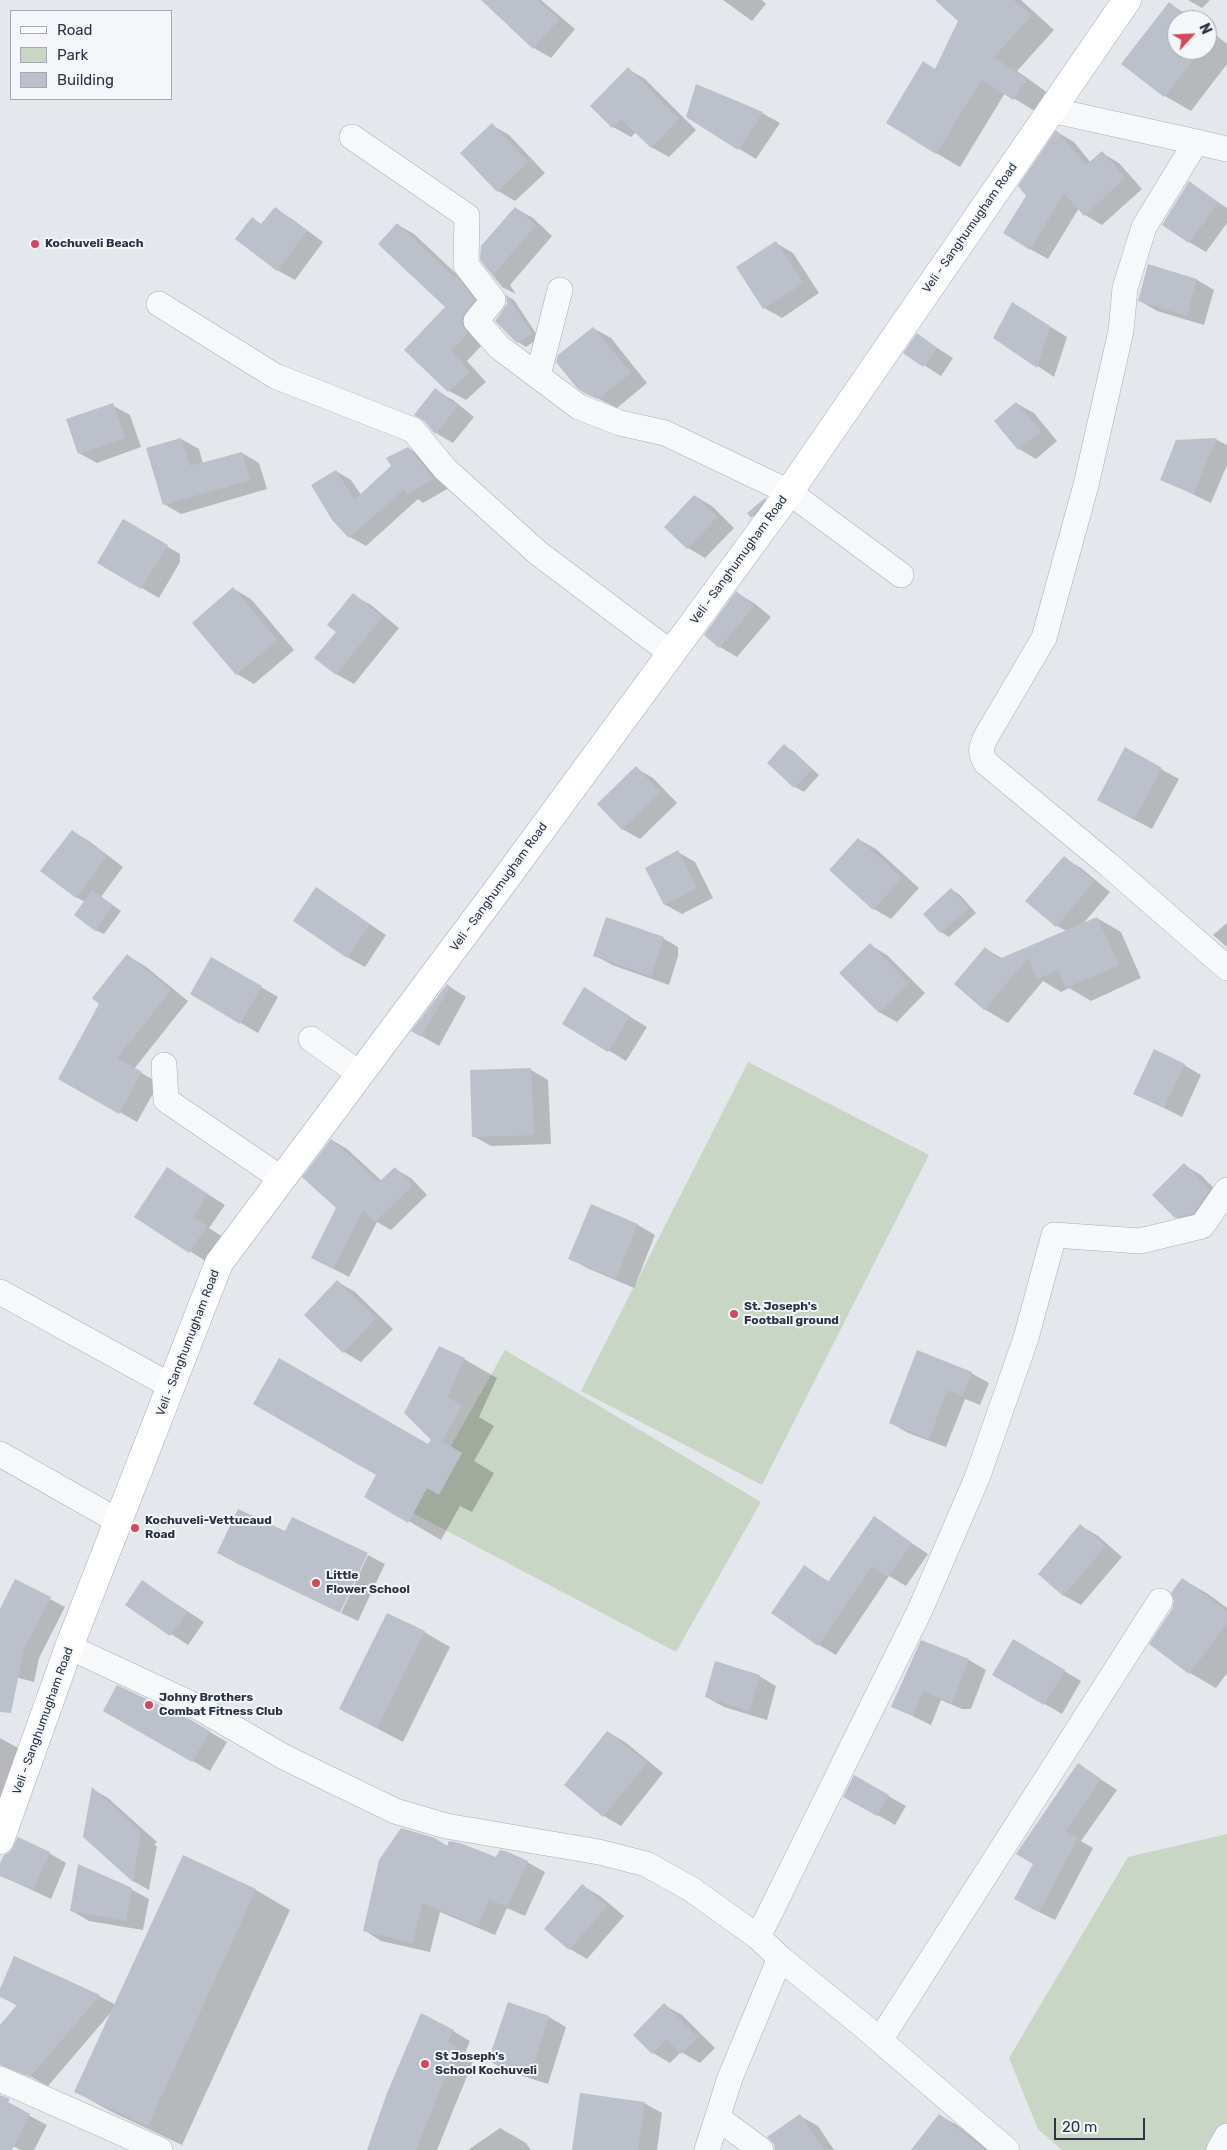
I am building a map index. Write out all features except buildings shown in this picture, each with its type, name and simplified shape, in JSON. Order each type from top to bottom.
[{"type":"main road","name":"Veli - Sanghumugham Road","points":[[0,1840],[69,1647],[219,1263],[789,492],[1127,0]]},
{"type":"street","points":[[1051,110],[1227,149]]},
{"type":"street","points":[[352,137],[467,216],[466,265],[493,300],[476,321],[498,347],[580,407],[620,423],[665,433],[789,492],[901,574]]},
{"type":"street","points":[[1196,142],[1144,227],[1125,288],[1121,331],[1086,485],[1044,638],[981,746],[981,754],[986,763],[1109,865],[1227,968]]},
{"type":"street","points":[[538,376],[560,290]]},
{"type":"street","points":[[159,304],[274,376],[412,430],[445,469],[538,553],[671,653]]},
{"type":"street","points":[[311,1039],[360,1074]]},
{"type":"street","points":[[164,1065],[166,1100],[282,1179]]},
{"type":"street","points":[[758,1937],[920,1610],[977,1478],[1026,1338],[1054,1235],[1140,1241],[1202,1226],[1227,1190]]},
{"type":"street","points":[[0,1292],[171,1386]]},
{"type":"street","points":[[0,1454],[118,1521]]},
{"type":"street","points":[[880,2040],[1160,1601]]},
{"type":"street","points":[[69,1647],[198,1707],[284,1757],[395,1811],[446,1826],[599,1852],[646,1864],[691,1889],[758,1937],[780,1958],[880,2040],[1007,2150]]},
{"type":"street","points":[[707,2150],[730,2078],[780,1958]]},
{"type":"street","points":[[0,2079],[160,2150]]},
{"type":"street","points":[[718,2118],[761,2150]]},
{"type":"street","points":[[1219,2150],[1227,2136]]},
{"type":"green space","name":"St. Joseph's Football ground","points":[[748,1062],[929,1155],[762,1485],[581,1391]]},
{"type":"green space","points":[[505,1350],[761,1502],[676,1652],[413,1513]]},
{"type":"green space","points":[[1227,1834],[1227,2150],[1062,2150],[1038,2129],[1009,2058],[1128,1857]]},
{"type":"place","name":"Kochuveli Beach","points":[[35,244]]},
{"type":"place","name":"St. Joseph's Football ground","points":[[734,1314]]},
{"type":"place","name":"Kochuveli-Vettucaud Road","points":[[135,1528]]},
{"type":"place","name":"Little Flower School","points":[[316,1583]]},
{"type":"place","name":"Johny Brothers Combat Fitness Club","points":[[149,1705]]},
{"type":"place","name":"St Joseph's School Kochuveli","points":[[425,2064]]}]
